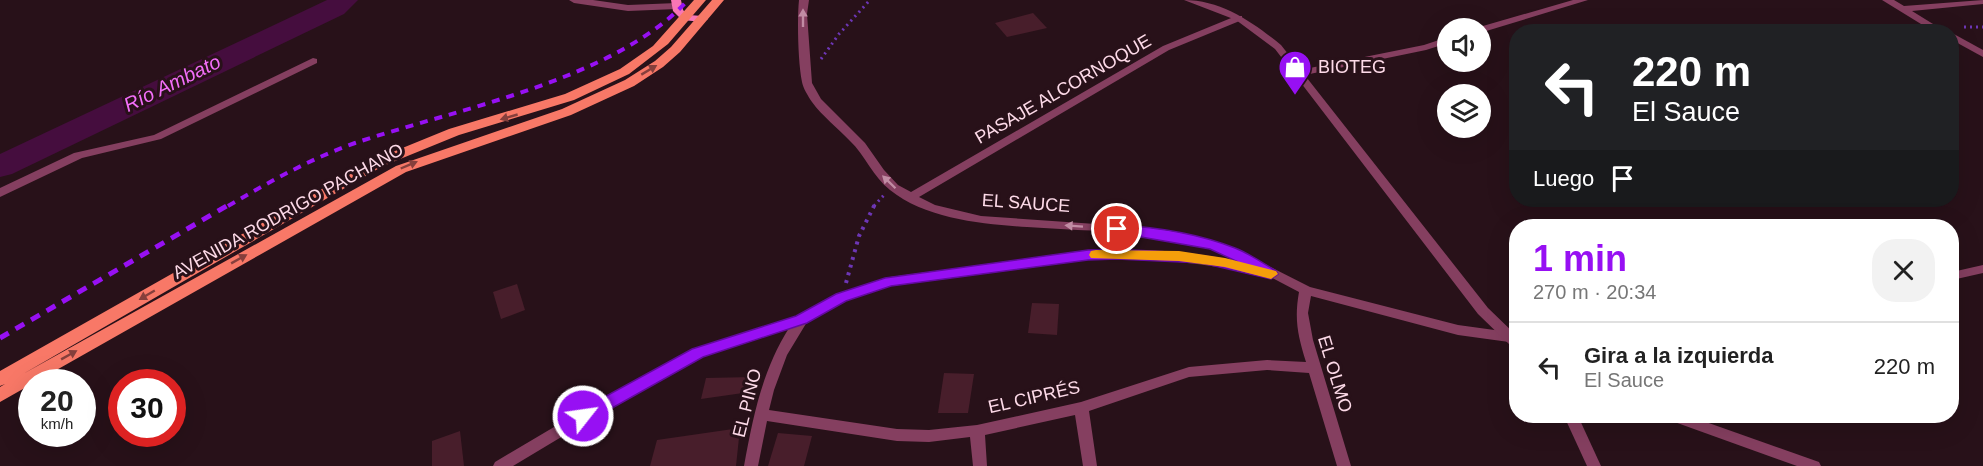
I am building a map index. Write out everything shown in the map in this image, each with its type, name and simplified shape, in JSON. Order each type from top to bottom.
[{"type":"main road","name":"AVENIDA RODRIGO PACHANO","points":[[0,379],[378,163],[425,142],[560,102],[600,84],[650,54],[679,8],[700,0]]},
{"type":"main road","name":"AVENIDA RODRIGO PACHANO","points":[[0,394],[401,169],[460,146],[563,112],[622,86],[670,54],[718,0]]},
{"type":"main road","points":[[679,8],[703,19]]},
{"type":"street","points":[[574,0],[628,8],[679,8]]},
{"type":"street","name":"EL SAUCE","points":[[804,0],[802,14],[807,83],[817,101],[861,145],[880,173],[894,188],[909,198],[953,215],[981,220],[1139,231],[1186,239],[1233,253],[1306,290],[1458,330],[1509,339]]},
{"type":"street","points":[[1189,0],[1239,18],[1278,47],[1483,311],[1509,336]]},
{"type":"street","points":[[1491,27],[1583,0]]},
{"type":"street","points":[[1887,0],[1928,24]]},
{"type":"street","points":[[1901,9],[1983,1]]},
{"type":"street","name":"PASAJE ALCORNOQUE","points":[[909,198],[1166,48],[1239,18]]},
{"type":"street","points":[[1959,40],[1983,54]]},
{"type":"street","points":[[1300,73],[1437,44]]},
{"type":"street","points":[[0,193],[78,155],[157,137],[313,61]]},
{"type":"street","points":[[500,466],[697,353],[802,320],[841,298],[890,281],[1088,255],[1179,256],[1225,262],[1271,274]]},
{"type":"street","points":[[1959,274],[1983,269]]},
{"type":"street","name":"EL OLMO","points":[[1306,290],[1302,322],[1344,466]]},
{"type":"street","name":"EL PINO","points":[[751,466],[769,379],[783,348],[802,320]]},
{"type":"street","name":"EL CIPRÉS","points":[[760,414],[897,435],[929,436],[977,431],[1081,408],[1189,372],[1267,364],[1314,368]]},
{"type":"street","points":[[1081,408],[1090,466]]},
{"type":"street","points":[[1574,423],[1594,466]]},
{"type":"street","points":[[1694,423],[1814,466]]},
{"type":"street","points":[[977,431],[980,466]]},
{"type":"path","points":[[807,83],[838,34],[870,0]]},
{"type":"path","points":[[841,298],[867,214],[874,203],[894,188]]},
{"type":"building","points":[[1033,13],[1047,28],[1007,37],[995,23]]},
{"type":"building","points":[[517,284],[525,310],[501,319],[493,292]]},
{"type":"building","points":[[1032,303],[1059,304],[1057,335],[1028,333]]},
{"type":"building","points":[[944,373],[974,374],[968,413],[938,413]]},
{"type":"building","points":[[754,377],[750,392],[701,399],[706,378]]},
{"type":"building","points":[[740,428],[736,466],[650,466],[657,440]]},
{"type":"building","points":[[460,431],[464,466],[432,466],[432,441]]},
{"type":"building","points":[[778,433],[812,436],[804,466],[768,466]]},
{"type":"waterway","name":"Río Ambato","points":[[0,167],[334,8],[344,0]]},
{"type":"railway","points":[[228,206],[338,149],[532,89],[577,71],[619,51],[657,28],[688,0]]},
{"type":"railway","points":[[0,338],[230,204]]},
{"type":"slow traffic","points":[[1096,255],[1179,256],[1225,262],[1271,274]]},
{"type":"place","name":"BIOTEG","points":[[1295,96]]},
{"type":"route","points":[[583,416],[697,353],[802,320],[841,298],[890,281],[1088,255],[1117,254],[1179,256],[1225,262],[1271,274],[1233,253],[1212,245],[1117,229]]}]
